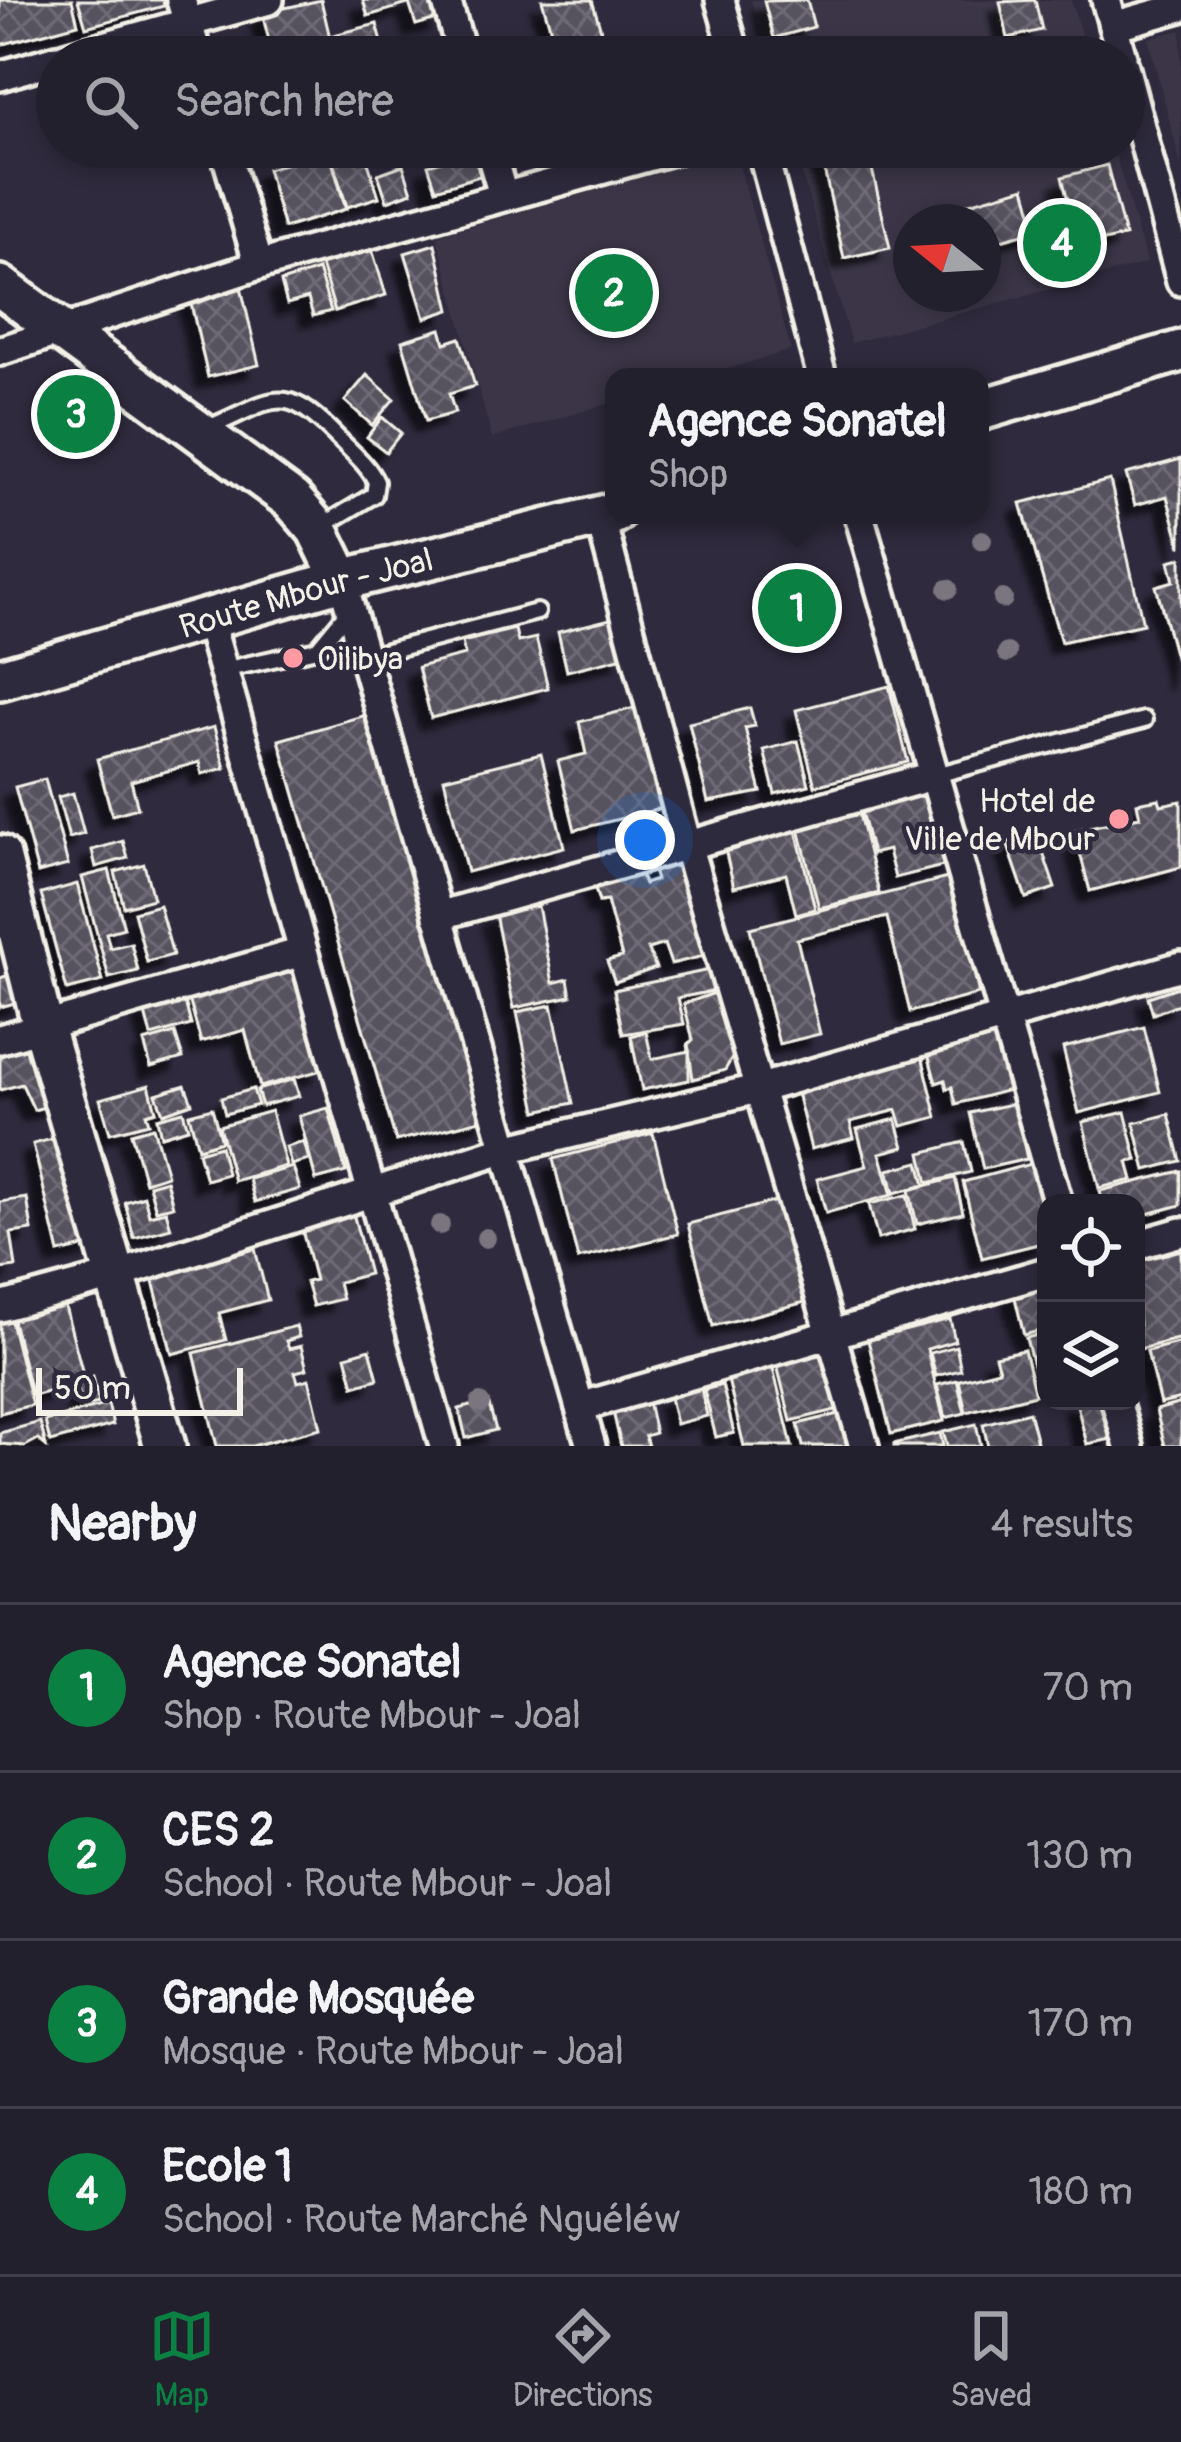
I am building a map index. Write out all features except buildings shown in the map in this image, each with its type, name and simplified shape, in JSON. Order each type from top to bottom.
[{"type":"main road","points":[[0,286],[292,500],[317,529],[346,595]]},
{"type":"main road","points":[[989,407],[1181,351]]},
{"type":"main road","name":"Route Mbour - Joal","points":[[0,679],[208,617],[346,595],[605,516]]},
{"type":"main road","points":[[0,856],[43,1027],[164,1446]]},
{"type":"street","points":[[119,36],[184,11],[268,0]]},
{"type":"street","points":[[446,0],[457,36]]},
{"type":"street","points":[[720,0],[730,36]]},
{"type":"street","points":[[1110,13],[1181,7]]},
{"type":"street","points":[[0,76],[36,65]]},
{"type":"street","points":[[1145,145],[1181,281]]},
{"type":"street","points":[[230,168],[259,265]]},
{"type":"street","points":[[495,168],[503,195]]},
{"type":"street","points":[[0,351],[259,265],[604,168]]},
{"type":"street","points":[[766,168],[820,368]]},
{"type":"street","points":[[609,524],[688,848],[864,1446]]},
{"type":"street","points":[[862,524],[1055,1194]]},
{"type":"street","points":[[346,595],[591,1446]]},
{"type":"street","points":[[208,617],[371,1189],[435,1444]]},
{"type":"street","points":[[438,916],[932,776]]},
{"type":"street","points":[[0,1039],[302,952]]},
{"type":"street","points":[[0,1306],[114,1276],[506,1149],[761,1088],[1181,966]]},
{"type":"street","points":[[1145,1242],[1181,1232]]},
{"type":"street","points":[[580,1407],[1037,1275]]},
{"type":"street","points":[[1119,1410],[1129,1446]]},
{"type":"lane","points":[[199,432],[274,399],[292,398],[310,409],[376,482],[374,494],[317,529]]},
{"type":"lane","points":[[223,670],[317,650],[346,595]]},
{"type":"lane","points":[[364,657],[537,612]]},
{"type":"lane","points":[[932,776],[1144,720]]},
{"type":"shaded area","points":[[751,0],[1071,0],[1082,36],[762,36]]},
{"type":"shaded area","points":[[1181,30],[1181,166],[1148,38]]},
{"type":"shaded area","points":[[675,168],[740,168],[791,350],[730,368],[605,368],[605,405],[492,438],[437,236]]},
{"type":"shaded area","points":[[800,168],[1119,168],[1147,263],[1001,302],[1001,204],[893,204],[893,312],[966,312],[851,343]]},
{"type":"place","name":"Ecole 1","points":[[1062,243]]},
{"type":"place","name":"CES 2","points":[[614,293]]},
{"type":"place","name":"Grande Mosquée","points":[[76,414]]},
{"type":"place","name":"Agence Sonatel","points":[[797,608]]},
{"type":"place","name":"Oilibya","points":[[293,658]]},
{"type":"place","name":"Hotel de Ville de Mbour","points":[[1119,819]]}]
